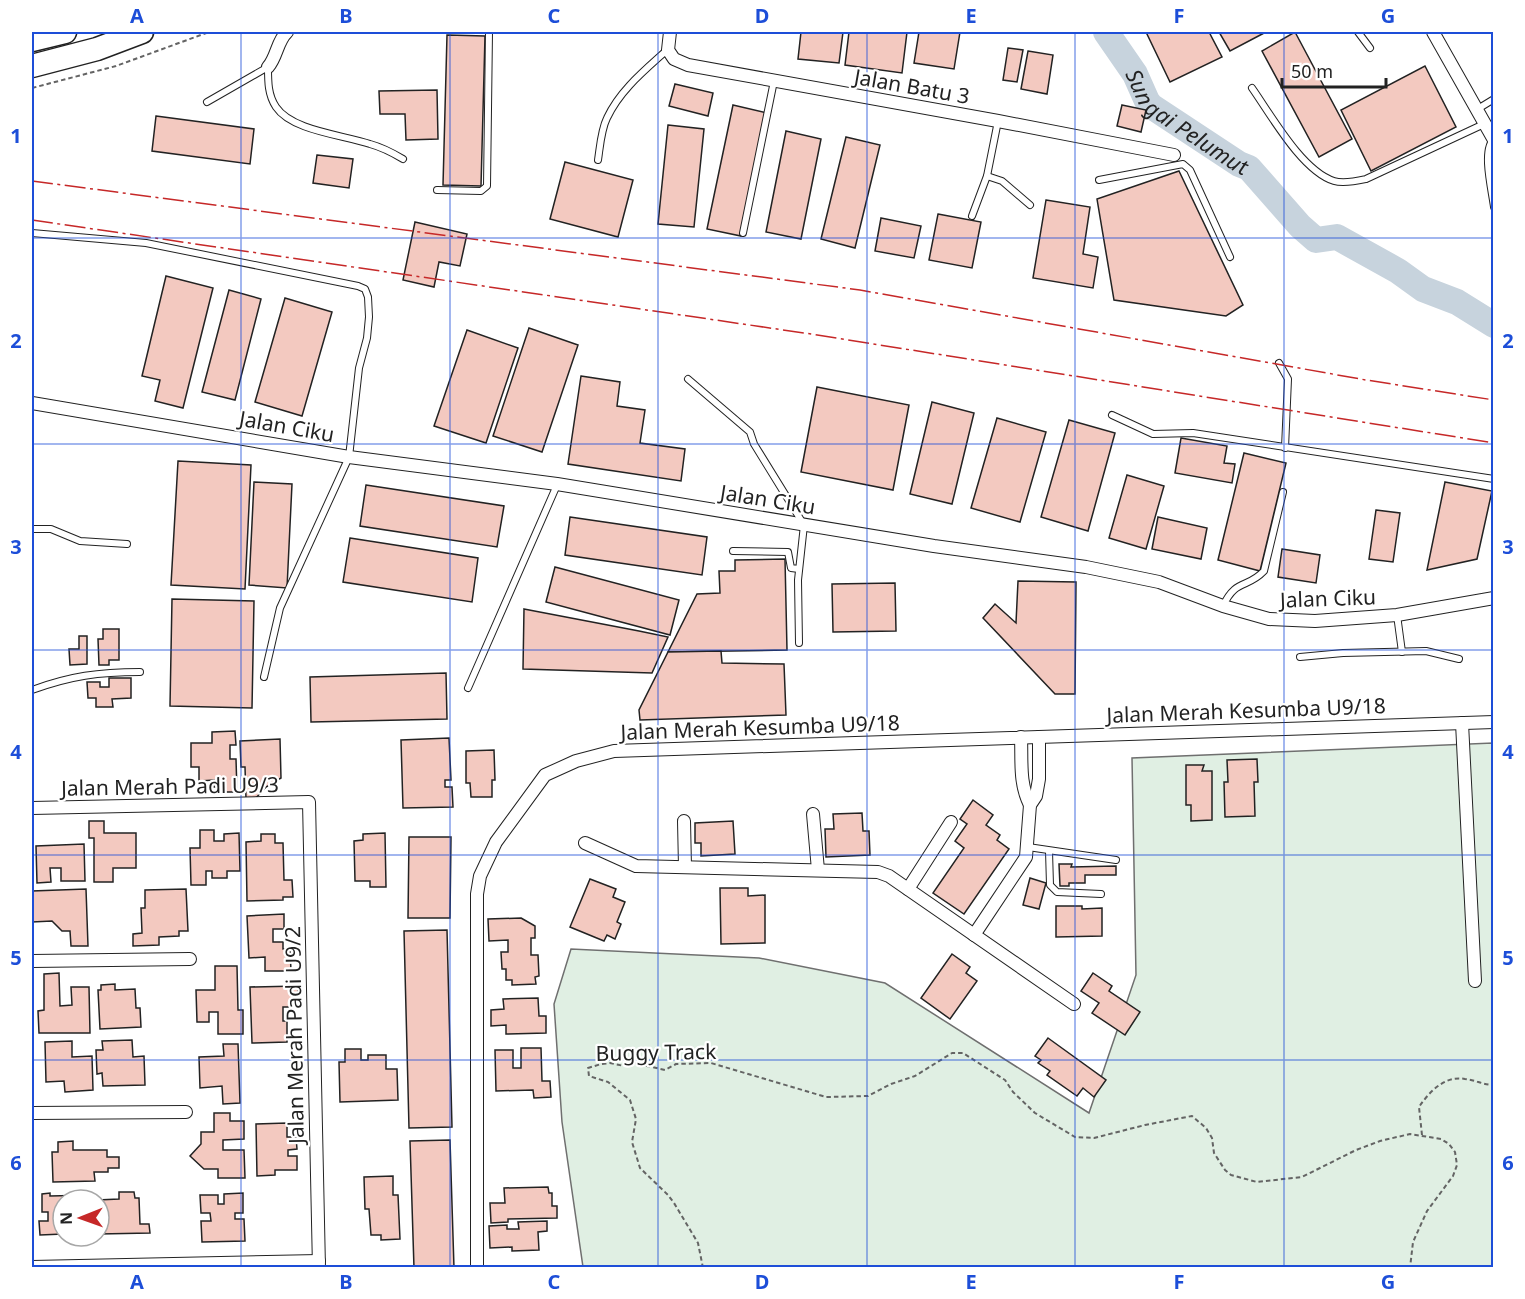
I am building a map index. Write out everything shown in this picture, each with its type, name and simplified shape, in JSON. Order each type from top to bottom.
[{"type":"highway","points":[[32,40],[65,32]]},
{"type":"highway","points":[[32,66],[97,49],[142,32]]},
{"type":"street","points":[[268,67],[287,32]]},
{"type":"street","points":[[668,50],[670,32]]},
{"type":"street","points":[[1433,32],[1493,140]]},
{"type":"street","name":"Jalan Batu 3","points":[[668,50],[674,59],[688,65],[1174,155]]},
{"type":"street","name":"Jalan Ciku","points":[[32,403],[349,457],[557,484],[1107,572],[1159,582],[1223,606],[1269,619],[1315,621],[1397,615],[1494,598]]},
{"type":"street","name":"Jalan Merah Kesumba U9/18","points":[[477,1268],[477,894],[480,876],[496,842],[545,775],[576,761],[614,751],[1494,722]]},
{"type":"street","points":[[1462,723],[1475,981]]},
{"type":"street","points":[[1021,737],[1023,792],[1030,805]]},
{"type":"street","points":[[974,934],[1026,857],[1030,805],[1036,796],[1039,779],[1039,737]]},
{"type":"street","name":"Jalan Merah Padi U9/3","points":[[32,808],[309,802]]},
{"type":"street","name":"Jalan Merah Padi U9/2","points":[[309,802],[319,1264]]},
{"type":"street","points":[[813,814],[818,870]]},
{"type":"street","points":[[684,821],[685,867]]},
{"type":"street","points":[[908,889],[951,822]]},
{"type":"street","points":[[585,843],[636,866],[878,872],[889,876],[1074,1004]]},
{"type":"street","points":[[32,961],[190,959]]},
{"type":"street","points":[[32,1113],[186,1112]]},
{"type":"street","points":[[32,1267],[319,1264]]},
{"type":"lane","points":[[437,190],[481,191],[487,186],[489,32]]},
{"type":"lane","points":[[1358,32],[1370,48]]},
{"type":"lane","points":[[598,160],[606,120],[618,100],[644,71],[668,50]]},
{"type":"lane","points":[[207,102],[268,67],[269,92],[275,106],[288,117],[302,124],[371,144],[403,159]]},
{"type":"lane","points":[[743,233],[774,81]]},
{"type":"lane","points":[[1252,88],[1300,157],[1323,175],[1335,181],[1354,182],[1366,179],[1484,124]]},
{"type":"lane","points":[[1475,111],[1494,99]]},
{"type":"lane","points":[[972,216],[987,176],[998,121]]},
{"type":"lane","points":[[1493,140],[1488,153],[1494,207]]},
{"type":"lane","points":[[1158,152],[1158,167]]},
{"type":"lane","points":[[1099,180],[1158,167],[1183,164],[1187,166],[1230,257]]},
{"type":"lane","points":[[987,176],[1002,181],[1030,205]]},
{"type":"lane","points":[[32,233],[146,243],[365,289],[368,297],[369,317],[367,339],[359,368],[349,457],[280,608],[264,677]]},
{"type":"lane","points":[[1279,363],[1288,379],[1285,448]]},
{"type":"lane","points":[[688,379],[750,432],[754,444],[804,525],[799,569],[799,643]]},
{"type":"lane","points":[[1112,416],[1153,434],[1194,433],[1494,478]]},
{"type":"lane","points":[[468,688],[557,484]]},
{"type":"lane","points":[[1223,606],[1229,593],[1237,586],[1257,579],[1264,571],[1283,492]]},
{"type":"lane","points":[[32,529],[51,529],[80,541],[127,544]]},
{"type":"lane","points":[[733,551],[788,552],[792,568],[799,569]]},
{"type":"lane","points":[[1397,615],[1402,652]]},
{"type":"lane","points":[[1300,657],[1343,653],[1426,651],[1459,659]]},
{"type":"lane","points":[[32,690],[62,679],[104,672],[140,672]]},
{"type":"lane","points":[[1028,847],[1116,860]]},
{"type":"lane","points":[[1049,851],[1050,885],[1057,892],[1101,894]]},
{"type":"path","points":[[32,88],[116,66],[209,32]]},
{"type":"path","name":"Buggy Track","points":[[703,1268],[698,1243],[674,1203],[640,1168],[632,1142],[636,1119],[630,1100],[608,1082],[589,1076],[588,1068],[610,1063],[624,1066],[634,1063],[665,1070],[676,1064],[711,1063],[826,1097],[845,1097],[868,1096],[891,1084],[915,1076],[952,1053],[963,1053],[1005,1080],[1013,1092],[1035,1113],[1075,1137],[1094,1138],[1192,1116],[1206,1128],[1212,1138],[1214,1152],[1225,1170],[1231,1175],[1257,1182],[1302,1177],[1356,1150],[1380,1141],[1410,1134],[1441,1139],[1455,1152],[1457,1165],[1453,1176],[1427,1211],[1413,1242],[1410,1268]]},
{"type":"path","points":[[1422,1135],[1419,1107],[1429,1092],[1451,1079],[1466,1078],[1484,1085],[1494,1085]]},
{"type":"green space","points":[[1493,743],[1493,1267],[583,1267],[562,1122],[554,1004],[571,949],[759,958],[885,983],[1089,1113],[1136,975],[1132,758]]},
{"type":"building","points":[[801,32],[843,32],[839,63],[798,59]]},
{"type":"building","points":[[849,32],[907,32],[902,73],[845,65]]},
{"type":"building","points":[[919,32],[960,32],[954,69],[914,63]]},
{"type":"building","points":[[1146,32],[1209,32],[1222,57],[1170,82]]},
{"type":"building","points":[[1219,32],[1266,32],[1230,51]]},
{"type":"building","points":[[1295,32],[1352,139],[1319,157],[1262,51]]},
{"type":"building","points":[[447,35],[485,36],[481,186],[443,185]]},
{"type":"building","points":[[1008,48],[1023,50],[1017,82],[1003,80]]},
{"type":"building","points":[[1028,51],[1053,55],[1047,94],[1021,89]]},
{"type":"building","points":[[1425,66],[1456,127],[1371,171],[1341,110]]},
{"type":"building","points":[[675,84],[713,93],[708,116],[669,106]]},
{"type":"building","points":[[437,90],[438,139],[406,140],[405,114],[380,114],[379,91]]},
{"type":"building","points":[[733,105],[767,113],[741,236],[707,229]]},
{"type":"building","points":[[1122,105],[1146,110],[1141,132],[1117,126]]},
{"type":"building","points":[[156,116],[254,129],[250,164],[152,151]]},
{"type":"building","points":[[668,125],[704,129],[694,227],[658,224]]},
{"type":"building","points":[[786,131],[821,139],[801,239],[766,232]]},
{"type":"building","points":[[846,137],[880,145],[855,248],[821,239]]},
{"type":"building","points":[[317,155],[353,159],[349,188],[313,183]]},
{"type":"building","points":[[565,162],[633,180],[618,237],[550,219]]},
{"type":"building","points":[[1179,171],[1243,305],[1226,316],[1114,300],[1097,199]]},
{"type":"building","points":[[1046,200],[1090,207],[1083,254],[1098,257],[1093,288],[1033,278]]},
{"type":"building","points":[[938,214],[981,222],[972,268],[929,260]]},
{"type":"building","points":[[881,218],[921,226],[914,258],[875,251]]},
{"type":"building","points":[[415,222],[467,234],[460,266],[439,262],[434,287],[403,280]]},
{"type":"building","points":[[166,276],[213,288],[183,408],[155,401],[160,380],[142,376]]},
{"type":"building","points":[[229,290],[261,299],[235,400],[202,392]]},
{"type":"building","points":[[285,298],[332,312],[302,416],[255,402]]},
{"type":"building","points":[[529,328],[578,345],[542,452],[493,436]]},
{"type":"building","points":[[467,330],[518,348],[486,443],[434,426]]},
{"type":"building","points":[[581,376],[620,382],[617,406],[645,410],[640,443],[685,449],[681,481],[568,464]]},
{"type":"building","points":[[817,387],[909,405],[893,490],[801,472]]},
{"type":"building","points":[[932,402],[974,413],[952,504],[910,494]]},
{"type":"building","points":[[997,418],[1046,432],[1020,522],[971,508]]},
{"type":"building","points":[[1069,420],[1115,433],[1088,531],[1041,517]]},
{"type":"building","points":[[1181,438],[1227,446],[1224,463],[1235,464],[1232,483],[1175,473]]},
{"type":"building","points":[[1244,453],[1286,463],[1260,571],[1218,560]]},
{"type":"building","points":[[178,461],[251,465],[245,589],[171,585]]},
{"type":"building","points":[[1127,475],[1164,486],[1146,549],[1109,538]]},
{"type":"building","points":[[254,482],[292,484],[287,588],[249,585]]},
{"type":"building","points":[[1445,482],[1492,491],[1477,559],[1427,570]]},
{"type":"building","points":[[366,485],[504,506],[497,547],[360,526]]},
{"type":"building","points":[[1376,510],[1400,513],[1393,562],[1369,559]]},
{"type":"building","points":[[570,517],[707,537],[702,575],[565,555]]},
{"type":"building","points":[[1158,517],[1207,528],[1201,559],[1152,549]]},
{"type":"building","points":[[350,538],[478,558],[472,602],[343,582]]},
{"type":"building","points":[[1282,549],[1320,555],[1316,583],[1278,577]]},
{"type":"building","points":[[785,559],[787,650],[668,652],[697,594],[720,593],[719,571],[735,571],[735,560]]},
{"type":"building","points":[[555,567],[679,600],[670,635],[546,602]]},
{"type":"building","points":[[1018,581],[1076,582],[1075,694],[1055,694],[983,618],[995,604],[1016,623]]},
{"type":"building","points":[[895,583],[896,631],[833,632],[832,584]]},
{"type":"building","points":[[172,599],[254,601],[252,708],[170,706]]},
{"type":"building","points":[[524,609],[668,637],[652,673],[523,669]]},
{"type":"building","points":[[103,629],[119,629],[119,660],[109,660],[109,665],[99,665],[98,639],[103,639]]},
{"type":"building","points":[[79,636],[87,636],[87,664],[70,665],[69,649],[79,649]]},
{"type":"building","points":[[721,651],[722,663],[784,664],[786,715],[640,720],[639,710],[668,652]]},
{"type":"building","points":[[446,673],[447,719],[311,722],[310,677]]},
{"type":"building","points":[[109,678],[131,678],[131,698],[112,699],[113,707],[96,707],[96,698],[88,698],[87,682],[100,682],[100,687],[109,687]]},
{"type":"building","points":[[235,731],[236,745],[230,745],[230,759],[236,759],[237,792],[225,792],[225,787],[214,787],[214,780],[199,781],[199,767],[191,767],[191,743],[212,743],[212,732]]},
{"type":"building","points":[[449,738],[451,780],[445,780],[445,787],[452,787],[453,807],[403,808],[401,740]]},
{"type":"building","points":[[280,739],[281,778],[266,787],[255,799],[246,799],[245,767],[241,767],[240,741]]},
{"type":"building","points":[[494,750],[495,780],[492,780],[492,797],[471,797],[470,783],[466,783],[466,751]]},
{"type":"building","points":[[1257,759],[1258,782],[1254,782],[1255,816],[1225,817],[1224,782],[1228,782],[1227,760]]},
{"type":"building","points":[[1186,765],[1204,765],[1202,771],[1212,771],[1212,820],[1191,821],[1191,805],[1186,805]]},
{"type":"building","points":[[973,800],[993,815],[986,825],[1000,835],[997,840],[1009,849],[964,914],[933,893],[964,848],[955,841],[967,824],[960,819]]},
{"type":"building","points":[[862,813],[863,831],[869,831],[870,855],[826,857],[825,829],[834,829],[833,814]]},
{"type":"building","points":[[89,821],[104,821],[104,833],[136,833],[136,868],[113,868],[113,882],[94,882],[94,838],[89,838]]},
{"type":"building","points":[[733,821],[735,854],[701,856],[701,843],[695,843],[695,823]]},
{"type":"building","points":[[200,830],[214,830],[214,841],[224,841],[224,834],[239,833],[240,871],[227,871],[227,878],[212,878],[212,871],[206,871],[206,885],[191,885],[190,848],[200,848]]},
{"type":"building","points":[[385,833],[386,887],[370,887],[370,881],[355,881],[354,841],[363,840],[363,834]]},
{"type":"building","points":[[261,834],[275,834],[275,843],[283,843],[284,880],[292,880],[293,897],[283,897],[283,900],[247,901],[246,842],[261,841]]},
{"type":"building","points":[[409,837],[451,837],[450,918],[408,918]]},
{"type":"building","points":[[84,844],[85,881],[61,881],[61,868],[50,868],[51,882],[37,883],[36,846]]},
{"type":"building","points":[[1059,864],[1072,864],[1071,867],[1116,866],[1116,875],[1085,875],[1085,883],[1069,883],[1069,886],[1060,886]]},
{"type":"building","points":[[1030,878],[1046,883],[1039,909],[1023,905]]},
{"type":"building","points":[[590,879],[616,889],[613,897],[625,902],[617,922],[621,924],[615,939],[607,935],[604,941],[570,927]]},
{"type":"building","points":[[720,888],[748,888],[748,896],[765,895],[765,943],[721,944]]},
{"type":"building","points":[[86,889],[88,946],[71,946],[70,931],[62,931],[52,921],[32,922],[32,891]]},
{"type":"building","points":[[186,889],[188,931],[179,931],[179,936],[159,937],[159,945],[133,946],[133,934],[142,933],[141,908],[145,908],[145,890]]},
{"type":"building","points":[[1056,906],[1082,906],[1082,909],[1102,908],[1102,936],[1056,937]]},
{"type":"building","points":[[284,914],[284,929],[273,929],[273,942],[283,942],[283,949],[290,949],[291,971],[265,971],[265,957],[249,958],[247,916]]},
{"type":"building","points":[[521,918],[535,926],[535,938],[531,938],[531,955],[538,955],[539,976],[535,977],[536,984],[512,985],[512,980],[506,980],[506,969],[502,969],[501,952],[508,952],[508,940],[489,941],[488,919]]},
{"type":"building","points":[[447,930],[452,1127],[409,1128],[404,931]]},
{"type":"building","points":[[952,954],[970,967],[966,973],[977,981],[950,1019],[921,998]]},
{"type":"building","points":[[215,966],[237,966],[238,1010],[243,1010],[243,1034],[218,1034],[218,1012],[209,1012],[209,1022],[197,1022],[196,990],[215,990]]},
{"type":"building","points":[[59,973],[60,1006],[72,1005],[71,987],[89,987],[90,1033],[39,1033],[38,1011],[44,1010],[44,974]]},
{"type":"building","points":[[1093,973],[1112,986],[1109,991],[1140,1012],[1125,1035],[1092,1013],[1099,1003],[1081,991]]},
{"type":"building","points":[[115,984],[115,990],[135,989],[136,1008],[140,1008],[141,1027],[100,1029],[98,990],[101,990],[101,985]]},
{"type":"building","points":[[298,986],[298,998],[292,998],[292,1007],[283,1007],[283,1021],[287,1021],[287,1042],[252,1043],[250,987]]},
{"type":"building","points":[[538,998],[539,1016],[546,1016],[546,1033],[506,1034],[506,1025],[491,1026],[491,1010],[504,1009],[503,999]]},
{"type":"building","points":[[1048,1038],[1106,1080],[1094,1097],[1083,1088],[1077,1096],[1047,1075],[1050,1071],[1038,1063],[1041,1060],[1035,1056]]},
{"type":"building","points":[[132,1040],[133,1057],[144,1056],[145,1085],[103,1086],[102,1073],[97,1074],[96,1050],[103,1050],[102,1041]]},
{"type":"building","points":[[72,1041],[72,1057],[92,1056],[93,1090],[65,1092],[64,1081],[46,1082],[45,1042]]},
{"type":"building","points":[[223,1044],[238,1044],[240,1103],[223,1104],[222,1086],[200,1088],[199,1057],[224,1056]]},
{"type":"building","points":[[521,1048],[541,1048],[542,1081],[550,1081],[551,1097],[534,1098],[533,1090],[496,1091],[495,1050],[513,1050],[513,1068],[521,1068]]},
{"type":"building","points":[[345,1049],[361,1049],[361,1060],[368,1060],[368,1055],[386,1055],[386,1069],[397,1069],[398,1100],[340,1102],[339,1062],[345,1062]]},
{"type":"building","points":[[214,1113],[230,1113],[230,1121],[244,1121],[244,1139],[223,1140],[223,1150],[244,1150],[245,1178],[218,1178],[218,1169],[204,1169],[190,1156],[201,1144],[201,1132],[214,1132]]},
{"type":"building","points":[[287,1123],[287,1137],[296,1137],[297,1149],[288,1150],[288,1156],[297,1156],[297,1170],[275,1170],[275,1175],[257,1176],[256,1124]]},
{"type":"building","points":[[450,1140],[454,1268],[414,1268],[410,1141]]},
{"type":"building","points":[[73,1141],[73,1150],[107,1150],[107,1157],[119,1157],[119,1168],[108,1168],[108,1172],[94,1172],[95,1181],[53,1182],[52,1152],[58,1152],[58,1142]]},
{"type":"building","points":[[393,1176],[393,1195],[398,1195],[400,1239],[381,1240],[381,1235],[371,1235],[369,1209],[365,1209],[364,1177]]},
{"type":"building","points":[[548,1187],[549,1193],[552,1193],[552,1206],[557,1206],[557,1218],[508,1219],[508,1222],[491,1223],[490,1203],[505,1203],[504,1188]]},
{"type":"building","points":[[119,1192],[134,1192],[135,1198],[139,1198],[140,1224],[149,1224],[150,1233],[111,1234],[111,1199],[119,1199]]},
{"type":"building","points":[[50,1193],[51,1196],[51,1235],[40,1235],[39,1221],[48,1221],[48,1212],[42,1212],[42,1194]]},
{"type":"building","points":[[243,1193],[243,1213],[235,1213],[235,1219],[244,1219],[245,1241],[202,1242],[201,1221],[211,1221],[210,1213],[201,1213],[200,1195],[218,1195],[218,1204],[224,1204],[224,1194]]},
{"type":"building","points":[[547,1221],[547,1231],[538,1232],[539,1250],[512,1251],[512,1247],[490,1248],[489,1226],[507,1225],[507,1229],[519,1229],[518,1222]]},
{"type":"waterway","name":"Sungai Pelumut","points":[[1106,32],[1135,74],[1151,106],[1239,164],[1249,168],[1300,226],[1316,240],[1337,237],[1398,271],[1423,289],[1457,302],[1494,325]]},
{"type":"power","points":[[32,181],[860,290],[1366,380],[1494,400]]},
{"type":"power","points":[[32,220],[811,334],[1494,443]]}]
